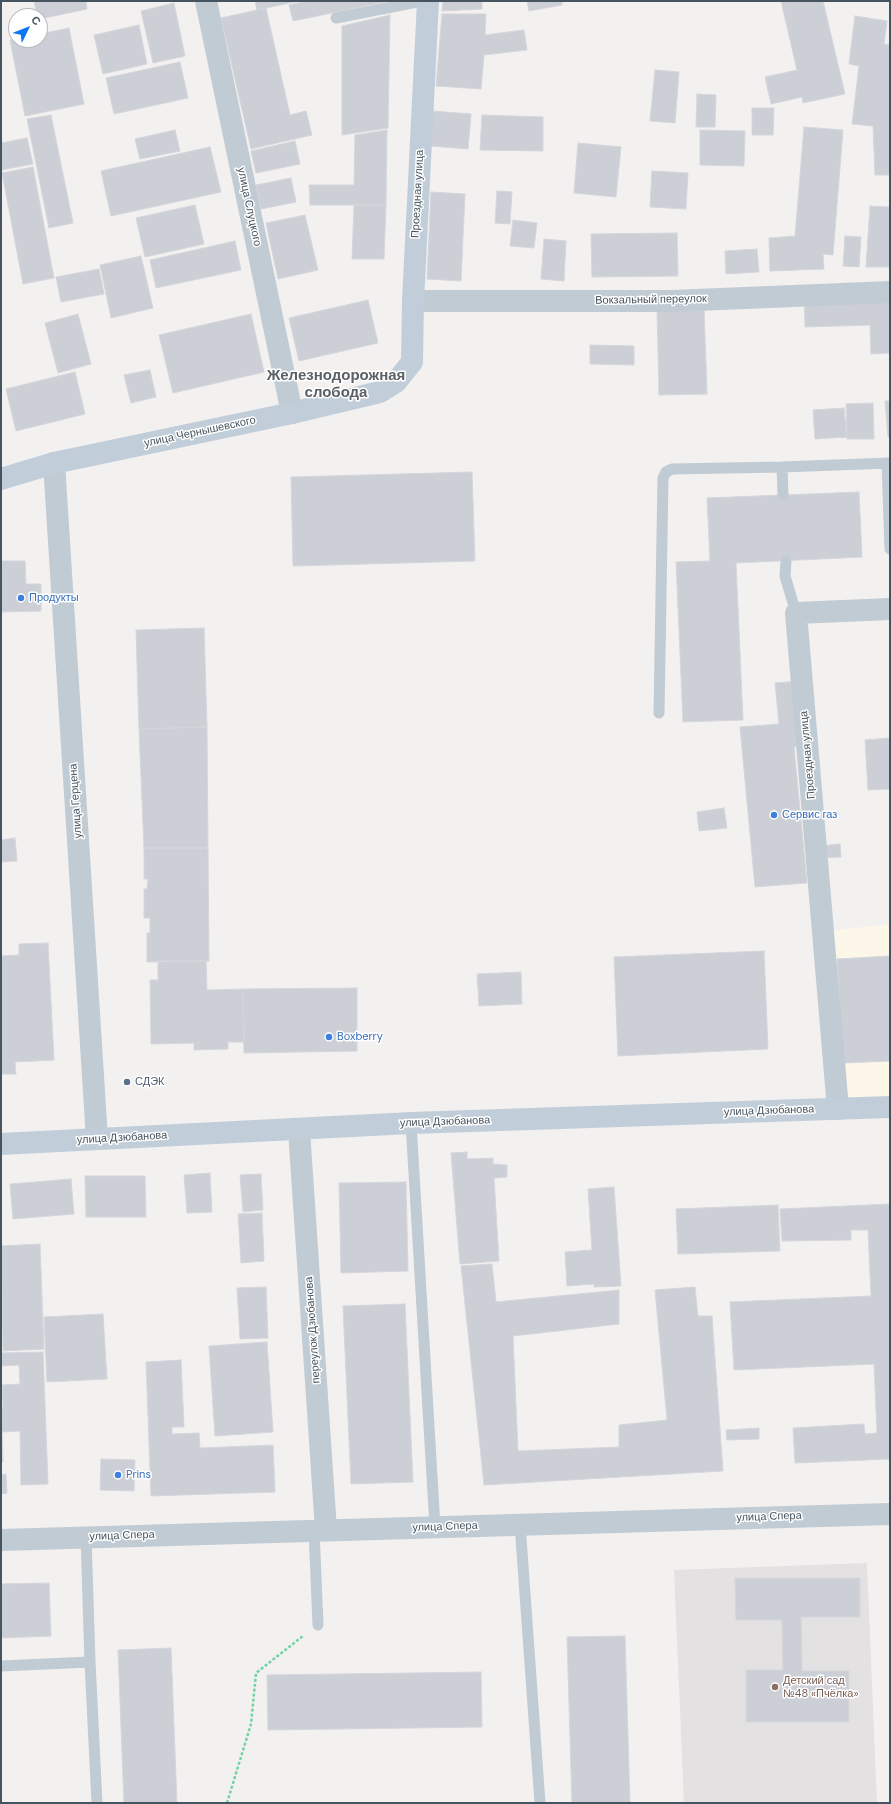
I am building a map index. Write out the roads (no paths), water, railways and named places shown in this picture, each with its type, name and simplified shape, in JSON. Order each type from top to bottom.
[{"type":"street","name":"улица Слуцкого","points":[[206,1],[292,413]]},
{"type":"street","name":"Проездная улица","points":[[396,382],[412,362],[412,301],[428,1]]},
{"type":"street","name":"Вокзальный переулок","points":[[412,301],[672,301],[890,292]]},
{"type":"street","name":"улица Чернышевского","points":[[1,479],[54,463],[292,413],[380,392],[396,382]]},
{"type":"street","name":"улица Герцена","points":[[54,463],[97,1139]]},
{"type":"street","points":[[796,613],[890,609]]},
{"type":"street","name":"Проездная улица","points":[[796,613],[838,1109]]},
{"type":"street","name":"улица Дзюбанова","points":[[1,1144],[300,1130],[411,1123],[890,1107]]},
{"type":"street","name":"переулок Дзюбанова","points":[[300,1130],[320,1530]]},
{"type":"street","name":"улица Спера","points":[[1,1540],[890,1514]]},
{"type":"lane","points":[[336,18],[422,1]]},
{"type":"lane","points":[[659,713],[663,478],[666,472],[672,468],[782,467],[889,463],[890,549]]},
{"type":"lane","points":[[782,467],[783,495]]},
{"type":"lane","points":[[786,561],[785,576],[796,613]]},
{"type":"lane","points":[[411,1123],[435,1527]]},
{"type":"lane","points":[[520,1524],[540,1803]]},
{"type":"lane","points":[[318,1625],[320,1530]]},
{"type":"lane","points":[[86,1537],[97,1803]]},
{"type":"lane","points":[[1,1666],[90,1662]]},
{"type":"place","name":"Продукты","points":[[21,598]]},
{"type":"place","name":"Сервис газ","points":[[774,815]]},
{"type":"place","name":"Boxberry","points":[[329,1037]]},
{"type":"place","name":"СДЭК","points":[[127,1082]]},
{"type":"place","name":"Prins","points":[[118,1475]]},
{"type":"place","name":"Детский сад №48 «Пчёлка»","points":[[775,1687]]},
{"type":"district","name":"Железнодорожная слобода","points":[[336,384]]}]
